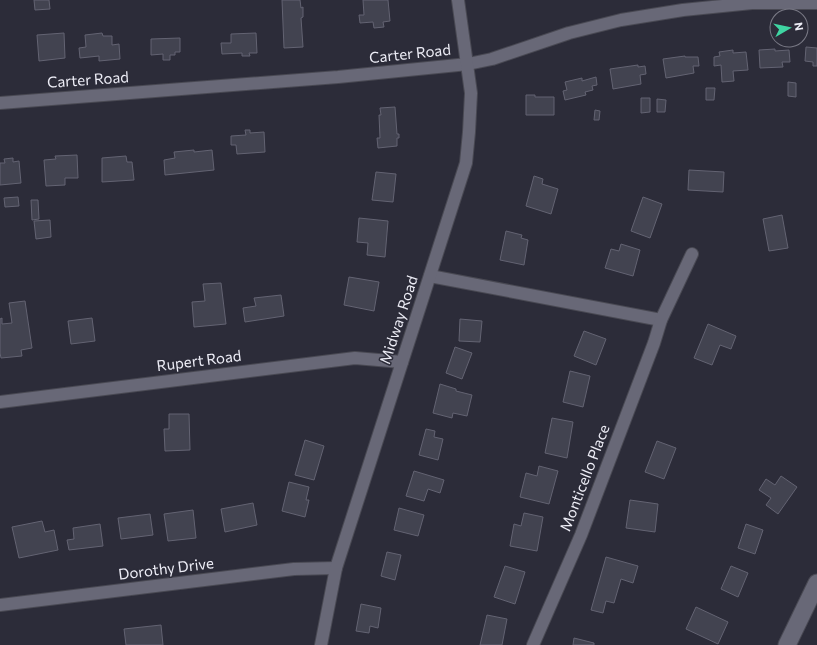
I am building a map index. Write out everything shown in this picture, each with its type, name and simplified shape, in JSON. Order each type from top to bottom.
[{"type":"main road","points":[[787,645],[817,583]]},
{"type":"street","name":"Midway Road","points":[[321,645],[336,568],[466,163],[471,93],[458,0]]},
{"type":"street","name":"Carter Road","points":[[0,103],[338,77],[468,64],[492,59],[569,33],[621,20],[683,10],[752,3],[817,3]]},
{"type":"street","name":"Monticello Place","points":[[533,645],[581,535],[654,343],[661,320],[692,254]]},
{"type":"street","points":[[430,276],[661,320]]},
{"type":"street","name":"Rupert Road","points":[[0,402],[355,358],[402,362]]},
{"type":"street","name":"Dorothy Drive","points":[[0,605],[294,569],[336,568]]},
{"type":"building","points":[[34,0],[49,0],[50,9],[35,10]]},
{"type":"building","points":[[282,0],[300,0],[301,8],[303,7],[303,17],[301,18],[303,47],[284,48]]},
{"type":"building","points":[[363,0],[388,0],[390,21],[383,22],[384,27],[374,28],[373,22],[360,23],[359,15],[364,15]]},
{"type":"building","points":[[64,33],[65,58],[39,61],[37,35]]},
{"type":"building","points":[[102,33],[103,36],[112,36],[112,45],[119,44],[120,59],[99,61],[99,56],[80,58],[79,48],[86,47],[85,35]]},
{"type":"building","points":[[256,33],[257,53],[249,53],[250,56],[242,56],[242,53],[222,54],[221,43],[231,43],[231,34]]},
{"type":"building","points":[[180,38],[180,52],[175,52],[175,55],[170,55],[170,60],[163,60],[163,54],[151,55],[151,39]]},
{"type":"building","points":[[806,48],[817,48],[817,66],[813,66],[813,62],[805,61]]},
{"type":"building","points":[[775,49],[775,51],[789,50],[790,62],[782,62],[783,67],[760,68],[759,50]]},
{"type":"building","points":[[733,50],[733,53],[746,52],[748,70],[733,71],[734,81],[722,82],[721,65],[714,66],[714,57],[720,56],[719,52]]},
{"type":"building","points":[[685,56],[698,57],[699,66],[693,66],[694,73],[666,78],[663,59]]},
{"type":"building","points":[[638,65],[638,67],[645,66],[646,74],[640,75],[641,84],[613,89],[610,69]]},
{"type":"building","points":[[596,77],[597,85],[592,86],[593,90],[585,92],[586,95],[565,100],[563,91],[567,90],[565,82],[582,78],[582,81]]},
{"type":"building","points":[[788,82],[796,83],[796,97],[788,96]]},
{"type":"building","points":[[706,88],[715,88],[714,100],[706,100]]},
{"type":"building","points":[[526,95],[535,95],[535,97],[554,97],[554,115],[526,115]]},
{"type":"building","points":[[641,98],[650,98],[650,112],[641,113]]},
{"type":"building","points":[[657,99],[666,100],[665,112],[657,112]]},
{"type":"building","points":[[395,107],[397,134],[399,134],[399,138],[397,138],[397,146],[378,148],[377,138],[380,138],[380,108]]},
{"type":"building","points":[[595,110],[600,111],[599,120],[594,120]]},
{"type":"building","points":[[245,130],[250,130],[250,133],[264,132],[265,152],[237,154],[236,145],[231,145],[231,136],[246,135]]},
{"type":"building","points":[[194,150],[194,152],[212,150],[214,170],[165,175],[164,160],[175,158],[174,152]]},
{"type":"building","points":[[77,155],[78,178],[65,178],[65,185],[46,186],[44,160],[56,159],[55,156]]},
{"type":"building","points":[[126,156],[127,162],[132,162],[134,180],[102,182],[102,158]]},
{"type":"building","points":[[13,158],[13,162],[19,161],[21,183],[0,185],[0,163],[5,163],[4,159]]},
{"type":"building","points":[[689,170],[724,172],[723,192],[688,190]]},
{"type":"building","points":[[376,172],[396,174],[393,202],[372,200]]},
{"type":"building","points":[[534,176],[543,179],[542,184],[558,189],[551,214],[526,206]]},
{"type":"building","points":[[18,197],[19,206],[5,207],[4,198]]},
{"type":"building","points":[[643,197],[662,204],[650,238],[631,231]]},
{"type":"building","points":[[31,200],[38,200],[39,219],[32,220]]},
{"type":"building","points":[[782,215],[788,248],[769,251],[763,219]]},
{"type":"building","points":[[359,218],[388,221],[385,257],[367,255],[368,243],[357,242]]},
{"type":"building","points":[[50,220],[51,237],[36,239],[34,221]]},
{"type":"building","points":[[506,231],[522,235],[521,238],[528,240],[524,265],[500,260]]},
{"type":"building","points":[[621,244],[640,250],[633,276],[605,268],[611,249],[619,251]]},
{"type":"building","points":[[349,277],[379,282],[374,311],[344,305]]},
{"type":"building","points":[[221,283],[226,324],[194,327],[192,302],[205,301],[203,284]]},
{"type":"building","points":[[281,295],[284,316],[245,322],[243,308],[256,306],[254,298]]},
{"type":"building","points":[[25,301],[32,348],[21,350],[22,356],[1,358],[0,319],[2,318],[2,324],[12,323],[9,303]]},
{"type":"building","points":[[92,318],[95,341],[71,344],[68,321]]},
{"type":"building","points":[[460,319],[482,321],[480,342],[459,341]]},
{"type":"building","points":[[708,324],[736,336],[731,349],[720,345],[712,365],[694,358]]},
{"type":"building","points":[[584,331],[606,339],[596,365],[574,356]]},
{"type":"building","points":[[455,347],[472,353],[462,379],[446,373]]},
{"type":"building","points":[[570,371],[590,376],[583,407],[563,402]]},
{"type":"building","points":[[440,384],[456,389],[456,391],[472,395],[467,416],[453,413],[452,418],[433,413]]},
{"type":"building","points":[[169,414],[189,414],[190,450],[165,451],[164,429],[169,429]]},
{"type":"building","points":[[552,418],[573,422],[567,458],[545,453]]},
{"type":"building","points":[[426,429],[435,431],[434,437],[443,439],[438,460],[419,455]]},
{"type":"building","points":[[305,440],[324,446],[314,480],[295,475]]},
{"type":"building","points":[[657,441],[676,448],[664,479],[645,472]]},
{"type":"building","points":[[539,466],[558,471],[549,504],[520,497],[526,473],[537,476]]},
{"type":"building","points":[[414,471],[444,480],[440,493],[428,489],[424,501],[406,496]]},
{"type":"building","points":[[781,476],[797,487],[778,514],[766,505],[771,498],[759,490],[766,479],[775,485]]},
{"type":"building","points":[[289,482],[309,487],[306,500],[309,500],[305,517],[282,511]]},
{"type":"building","points":[[630,500],[658,504],[655,532],[626,528]]},
{"type":"building","points":[[253,503],[257,525],[225,532],[221,509]]},
{"type":"building","points":[[399,508],[424,515],[418,536],[394,530]]},
{"type":"building","points":[[193,510],[196,538],[168,541],[164,514]]},
{"type":"building","points":[[524,513],[543,517],[537,551],[510,546],[514,524],[521,526]]},
{"type":"building","points":[[150,514],[153,535],[121,539],[118,518]]},
{"type":"building","points":[[42,521],[45,532],[54,530],[58,550],[19,558],[12,527]]},
{"type":"building","points":[[100,524],[103,546],[69,550],[67,540],[74,539],[73,528]]},
{"type":"building","points":[[746,524],[763,530],[755,554],[738,548]]},
{"type":"building","points":[[387,552],[401,555],[395,580],[381,576]]},
{"type":"building","points":[[606,557],[638,566],[633,583],[621,579],[614,603],[606,601],[603,613],[591,610]]},
{"type":"building","points":[[505,566],[525,572],[515,604],[494,597]]},
{"type":"building","points":[[731,566],[748,573],[738,597],[721,589]]},
{"type":"building","points":[[361,604],[381,608],[378,628],[370,626],[369,633],[356,631]]},
{"type":"building","points":[[696,607],[728,622],[718,644],[686,629]]},
{"type":"building","points":[[487,615],[507,619],[502,645],[480,645]]},
{"type":"building","points":[[161,625],[163,645],[126,645],[124,629]]},
{"type":"building","points":[[574,638],[594,643],[594,645],[573,645]]}]
